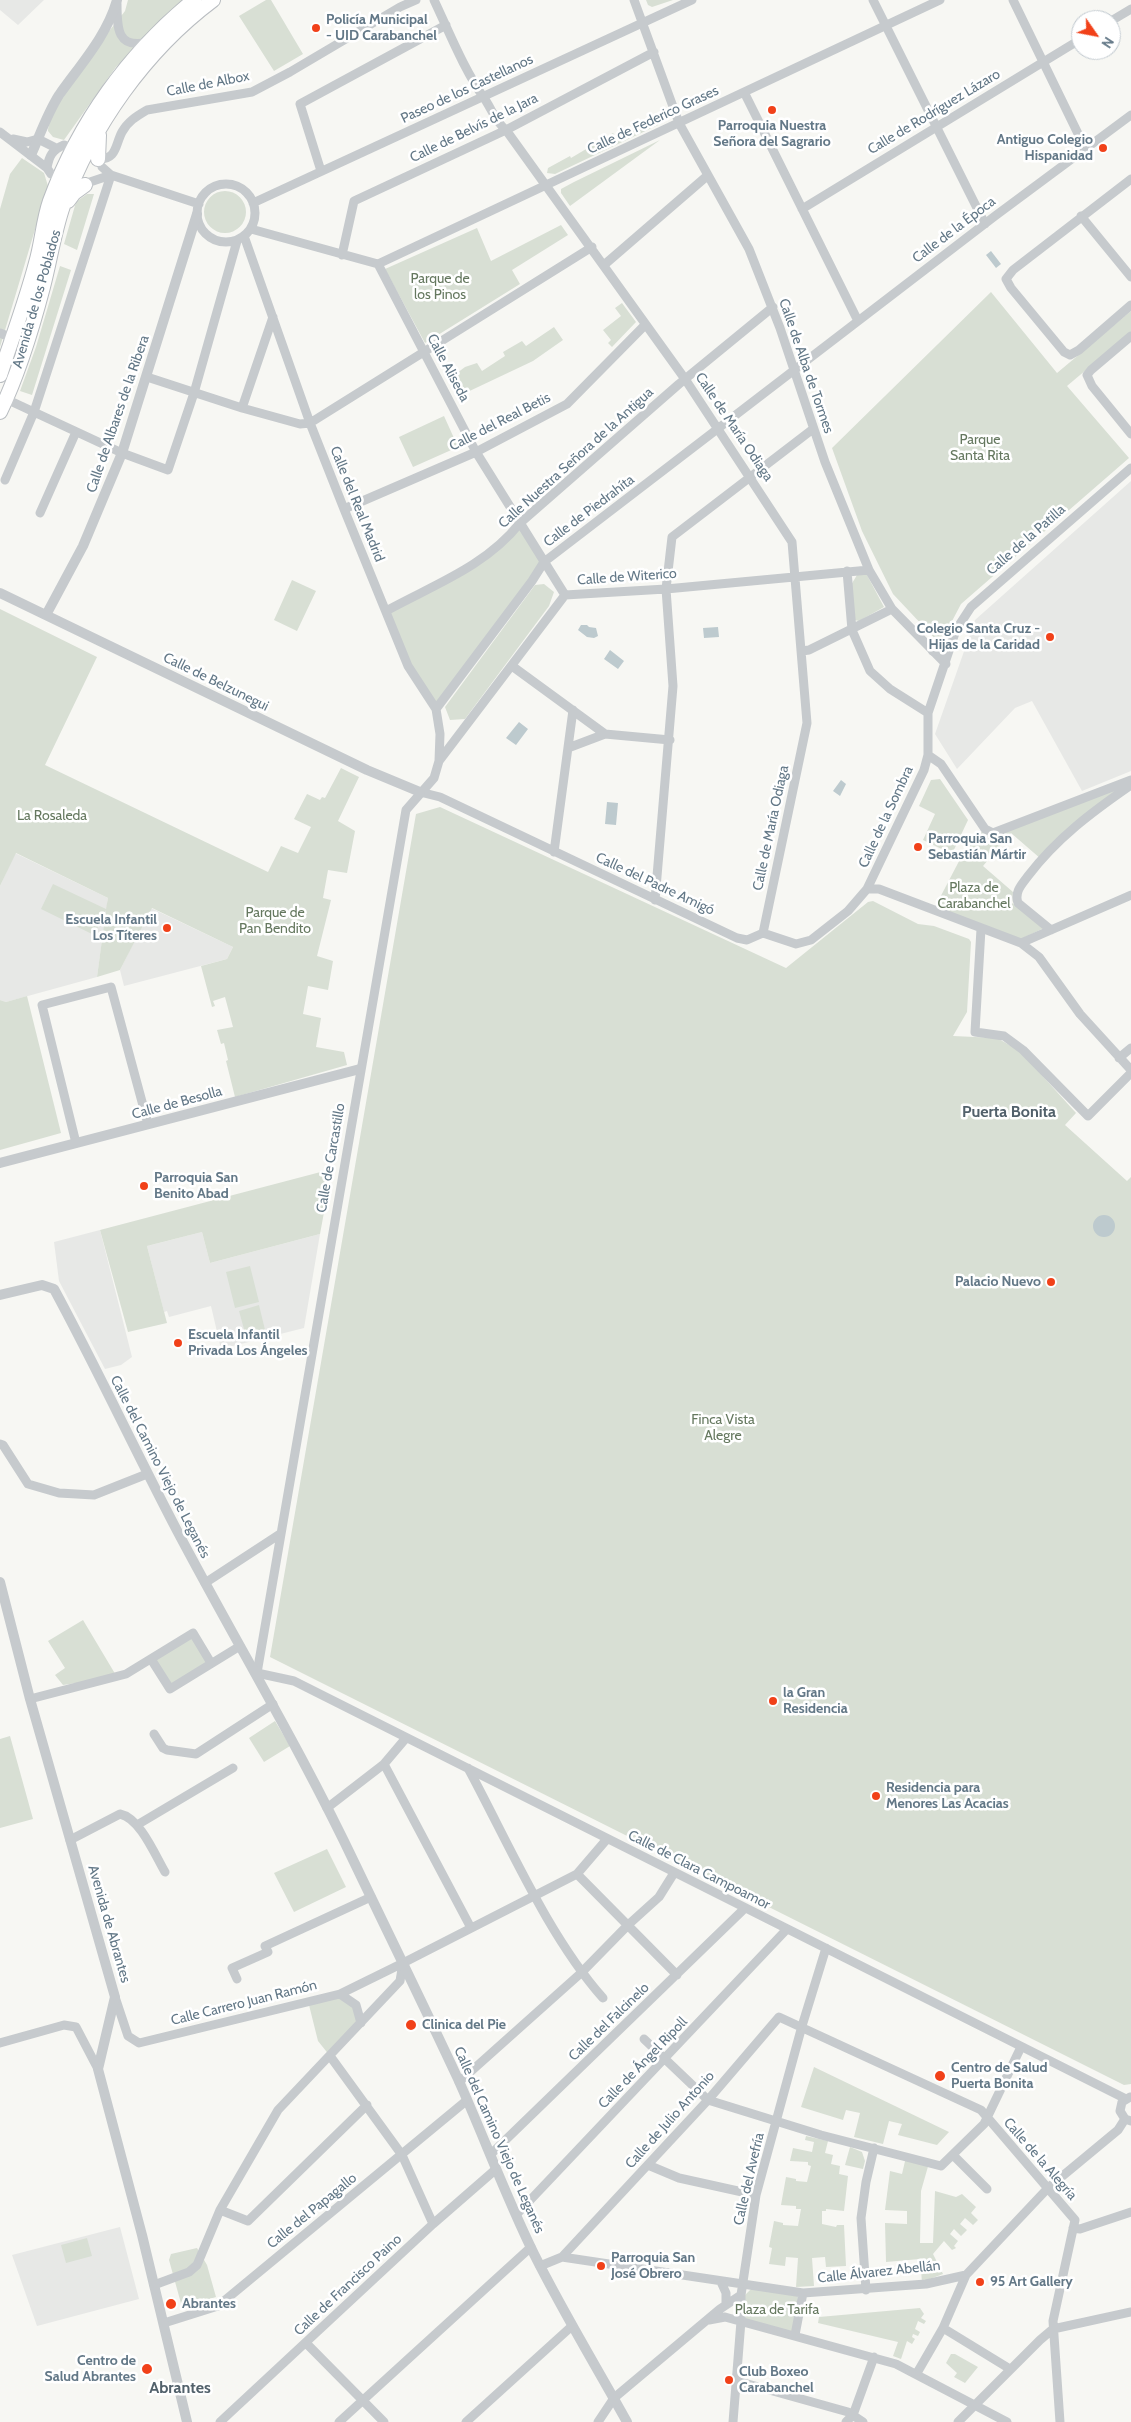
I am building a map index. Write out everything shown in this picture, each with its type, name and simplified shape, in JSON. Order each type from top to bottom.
[{"type":"main road","points":[[194,0],[149,42],[125,68],[85,126],[64,147],[53,173],[52,186],[56,205],[84,184],[95,160],[99,130],[128,84],[158,49],[188,19],[213,0]]},
{"type":"main road","name":"Avenida de los Poblados","points":[[0,375],[6,335],[36,263],[56,205]]},
{"type":"main road","name":"Avenida de los Poblados","points":[[0,412],[42,289],[56,205]]},
{"type":"street","name":"Calle de Albox","points":[[95,160],[114,154],[122,131],[133,118],[147,110],[252,92],[290,72],[400,7],[416,0]]},
{"type":"street","name":"Calle de María Odiaga","points":[[434,0],[476,88],[498,123],[506,130],[685,379],[751,476],[792,542],[807,722],[763,933]]},
{"type":"street","name":"Calle de Alba de Tormes","points":[[634,0],[679,123],[749,249],[773,307],[796,371],[813,429],[869,570],[892,609],[946,664]]},
{"type":"street","name":"Paseo de los Castellanos","points":[[253,203],[692,0]]},
{"type":"street","points":[[873,0],[985,224]]},
{"type":"street","name":"Calle de Federico Grases","points":[[378,264],[940,0]]},
{"type":"street","points":[[1013,0],[1085,148]]},
{"type":"street","points":[[117,1],[118,31],[122,37],[127,43],[139,45],[149,42]]},
{"type":"street","points":[[31,155],[45,120],[58,97],[108,26],[117,1]]},
{"type":"street","points":[[321,171],[300,104],[446,25]]},
{"type":"street","name":"Calle de Rodríguez Lázaro","points":[[802,209],[1071,45]]},
{"type":"street","name":"Calle de Belvís de la Jara","points":[[342,255],[354,201],[506,130],[654,52]]},
{"type":"street","points":[[744,92],[858,321]]},
{"type":"street","name":"Calle de la Época","points":[[796,371],[858,321],[1131,115]]},
{"type":"street","points":[[45,120],[47,137],[64,147]]},
{"type":"street","points":[[0,132],[53,173],[84,184],[111,175]]},
{"type":"street","points":[[10,138],[27,142],[38,140],[64,147],[95,160],[111,175],[198,209]]},
{"type":"street","points":[[84,184],[101,174],[95,160]]},
{"type":"street","points":[[5,480],[34,412],[111,175]]},
{"type":"street","points":[[604,265],[707,176]]},
{"type":"street","points":[[1131,179],[1012,270],[1006,279],[1011,288],[1064,352],[1070,355],[1079,350],[1131,305]]},
{"type":"street","points":[[6,399],[76,432],[168,470],[244,235],[255,211],[253,203],[243,189],[228,184],[214,187],[208,191],[198,209],[199,223],[210,238],[218,242],[244,235],[378,264]]},
{"type":"street","name":"Calle de Albares de la Ribera","points":[[46,615],[84,546],[122,452],[198,209]]},
{"type":"street","points":[[1081,216],[1131,277]]},
{"type":"street","name":"Calle del Real Madrid","points":[[244,235],[310,423],[344,510],[408,666],[436,709],[440,734],[439,761],[434,778]]},
{"type":"street","points":[[147,377],[242,408],[300,424],[310,423],[423,351],[592,248]]},
{"type":"street","name":"Calle Aliseda","points":[[378,264],[476,452],[565,595]]},
{"type":"street","name":"Calle Nuestra Señora de la Antigua","points":[[386,611],[455,577],[508,538],[520,524],[685,379],[773,307]]},
{"type":"street","points":[[242,408],[273,317]]},
{"type":"street","name":"Calle del Real Betis","points":[[344,510],[476,452],[566,404],[645,325]]},
{"type":"street","points":[[1131,336],[1091,370],[1088,375],[1092,386],[1131,434]]},
{"type":"street","name":"Calle de Piedrahíta","points":[[436,709],[532,581],[544,562],[796,371]]},
{"type":"street","points":[[655,900],[670,740],[673,686],[666,589],[672,537],[813,429]]},
{"type":"street","points":[[40,513],[76,432]]},
{"type":"street","name":"Calle de la Patilla","points":[[946,664],[956,630],[971,606],[1131,468]]},
{"type":"street","name":"Calle de Witerico","points":[[439,761],[565,595],[666,589],[869,570]]},
{"type":"street","points":[[847,572],[852,630],[870,671],[890,689],[928,713]]},
{"type":"street","name":"Calle de Belzunegui","points":[[0,593],[367,770],[420,792]]},
{"type":"street","points":[[802,651],[810,650],[892,609]]},
{"type":"street","points":[[933,651],[943,650],[952,644]]},
{"type":"street","name":"Calle de la Sombra","points":[[946,664],[928,713],[928,756],[924,770],[867,889],[879,889],[981,930]]},
{"type":"street","points":[[512,666],[605,734]]},
{"type":"street","points":[[554,852],[573,710]]},
{"type":"street","points":[[568,748],[605,734],[670,740]]},
{"type":"street","points":[[928,756],[942,764],[985,829],[993,833],[1131,780]]},
{"type":"street","name":"Calle de Carcastillo","points":[[256,1673],[406,810],[434,778]]},
{"type":"street","points":[[1051,930],[1018,903],[1016,898],[1019,889],[1044,854],[1088,815],[1131,785]]},
{"type":"street","name":"Calle del Padre Amigó","points":[[420,792],[440,797],[737,938],[747,940],[763,933]]},
{"type":"street","points":[[763,933],[796,944],[811,940],[848,911],[867,889]]},
{"type":"street","points":[[1021,943],[1131,895]]},
{"type":"street","points":[[981,930],[1021,943],[1039,957],[1080,1014],[1131,1071],[1088,1116],[1023,1050],[1004,1036],[975,1032],[981,930]]},
{"type":"street","points":[[76,1143],[42,1004],[111,987],[148,1124]]},
{"type":"street","points":[[1119,1058],[1131,1048]]},
{"type":"street","name":"Calle de Besolla","points":[[0,1163],[360,1069]]},
{"type":"street","name":"Calle del Camino Viejo de Leganés","points":[[0,1295],[42,1285],[54,1289],[147,1474],[205,1583],[273,1704],[327,1808],[459,2082],[466,2101],[492,2154],[495,2170],[540,2266],[627,2422]]},
{"type":"street","points":[[0,1444],[3,1445],[28,1484],[59,1493],[94,1495],[147,1474]]},
{"type":"street","points":[[205,1583],[280,1534]]},
{"type":"street","name":"Avenida de Abrantes","points":[[0,1582],[2,1602],[115,1997],[98,2068],[164,2323],[187,2422]]},
{"type":"street","points":[[30,1699],[126,1674],[193,1634],[211,1663]]},
{"type":"street","points":[[151,1659],[170,1689],[240,1646]]},
{"type":"street","name":"Calle de Clara Campoamor","points":[[256,1673],[294,1681],[674,1873],[1128,2098]]},
{"type":"street","points":[[154,1734],[163,1748],[167,1750],[196,1754],[273,1704]]},
{"type":"street","points":[[327,1808],[384,1764],[406,1738]]},
{"type":"street","points":[[384,1764],[471,1928]]},
{"type":"street","points":[[137,1825],[233,1768]]},
{"type":"street","points":[[468,1768],[535,1895],[581,1973],[603,1998]]},
{"type":"street","points":[[70,1840],[120,1814],[127,1815],[137,1825],[165,1872]]},
{"type":"street","points":[[607,1839],[577,1874],[677,1975]]},
{"type":"street","points":[[459,2082],[581,1973],[628,1925],[659,1897],[674,1873]]},
{"type":"street","name":"Calle Carrero Juan Ramón","points":[[115,1997],[128,2036],[139,2043],[340,1994],[403,1964],[577,1874]]},
{"type":"street","name":"Calle Carrero Juan Ramón","points":[[237,1979],[232,1968],[268,1952],[266,1946],[370,1897]]},
{"type":"street","name":"Calle del Falcinelo","points":[[492,2154],[744,1908]]},
{"type":"street","name":"Calle de Ángel Ripoll","points":[[517,2214],[665,2060],[787,1929]]},
{"type":"street","name":"Calle del Avefría","points":[[733,2422],[741,2321],[741,2295],[756,2195],[802,2026],[826,1948]]},
{"type":"street","points":[[154,2285],[189,2272],[197,2265],[220,2210],[278,2110],[400,1981],[403,1964]]},
{"type":"street","points":[[340,1994],[356,2005],[361,2024]]},
{"type":"street","name":"Calle de Julio Antonio","points":[[562,2257],[708,2100],[780,2016],[802,2026]]},
{"type":"street","points":[[0,2043],[64,2024],[76,2027],[98,2068]]},
{"type":"street","name":"Calle de la Alegría","points":[[802,2026],[981,2110],[1074,2220],[1073,2228]]},
{"type":"street","points":[[644,2039],[708,2100],[776,2122],[941,2166],[984,2124],[1022,2047]]},
{"type":"street","points":[[330,2056],[402,2155],[433,2224]]},
{"type":"street","points":[[917,2373],[943,2328],[966,2275],[1048,2188],[1128,2120],[1120,2111],[1122,2102],[1128,2098]]},
{"type":"street","name":"Calle del Papagallo","points":[[164,2323],[218,2306],[466,2101]]},
{"type":"street","points":[[220,2210],[248,2221],[367,2106]]},
{"type":"street","points":[[866,2290],[861,2218],[866,2182],[874,2148]]},
{"type":"street","points":[[952,2156],[987,2189]]},
{"type":"street","points":[[648,2165],[679,2178],[756,2195]]},
{"type":"street","name":"Calle de Francisco Paino","points":[[220,2422],[433,2224],[495,2170]]},
{"type":"street","points":[[1060,2422],[1053,2321],[1073,2228],[1080,2229],[1131,2212]]},
{"type":"street","points":[[339,2422],[531,2247]]},
{"type":"street","points":[[540,2266],[562,2257]]},
{"type":"street","name":"Calle Álvarez Abellán","points":[[562,2257],[742,2286],[803,2293],[866,2290],[926,2284],[966,2275]]},
{"type":"street","points":[[721,2282],[726,2293],[726,2305]]},
{"type":"street","points":[[795,2335],[803,2293]]},
{"type":"street","points":[[598,2422],[614,2398],[726,2305],[741,2295]]},
{"type":"street","points":[[958,2422],[1054,2328],[1131,2312]]},
{"type":"street","points":[[709,2320],[726,2317],[874,2357],[917,2373],[1007,2422]]},
{"type":"street","points":[[466,2422],[572,2326]]},
{"type":"street","points":[[943,2328],[1010,2369]]},
{"type":"street","points":[[306,2343],[384,2422]]},
{"type":"street","points":[[849,2418],[874,2357]]},
{"type":"street","points":[[736,2381],[863,2422]]},
{"type":"shaded area","points":[[0,0],[44,0],[18,25],[0,10]]},
{"type":"shaded area","points":[[991,251],[1001,264],[996,268],[986,255]]},
{"type":"shaded area","name":"Colegio Santa Cruz - Hijas de la Caridad","points":[[1131,481],[1131,771],[1082,791],[1032,701],[1015,708],[957,769],[935,734],[975,620]]},
{"type":"shaded area","points":[[581,625],[596,628],[598,636],[594,638],[587,637],[578,630]]},
{"type":"shaded area","points":[[718,627],[719,637],[704,638],[703,628]]},
{"type":"shaded area","points":[[610,650],[624,661],[618,669],[604,659]]},
{"type":"shaded area","points":[[519,722],[528,729],[516,745],[506,738]]},
{"type":"shaded area","points":[[841,780],[846,784],[840,796],[833,791]]},
{"type":"shaded area","points":[[607,802],[618,803],[616,825],[605,824]]},
{"type":"shaded area","points":[[15,853],[108,898],[97,977],[6,1002],[0,1000],[0,886]]},
{"type":"shaded area","name":"Escuela Infantil Los Títeres","points":[[151,908],[233,947],[227,959],[124,986],[120,970]]},
{"type":"shaded area","points":[[1104,1215],[1112,1218],[1115,1226],[1112,1234],[1104,1237],[1096,1234],[1093,1226],[1096,1218]]},
{"type":"shaded area","points":[[100,1230],[132,1357],[121,1365],[105,1369],[59,1281],[54,1242]]},
{"type":"shaded area","points":[[202,1232],[210,1263],[320,1234],[304,1328],[221,1349],[211,1306],[169,1317],[167,1311],[164,1312],[147,1246]]},
{"type":"shaded area","points":[[120,2227],[139,2299],[37,2326],[12,2255]]},
{"type":"green space","points":[[128,0],[188,0],[116,67],[64,140],[53,137],[48,131],[51,119],[59,104],[80,70],[125,11]]},
{"type":"green space","points":[[266,0],[271,0],[303,54],[274,71],[239,16]]},
{"type":"green space","points":[[646,0],[673,0],[652,7],[648,5]]},
{"type":"green space","points":[[668,108],[669,115],[658,125],[555,174],[547,173],[548,168],[570,156],[571,158],[613,133],[616,137]]},
{"type":"green space","points":[[660,140],[570,206],[561,193],[561,189],[574,182]]},
{"type":"green space","points":[[22,158],[44,173],[48,186],[0,347],[0,209],[10,174]]},
{"type":"green space","points":[[221,191],[229,191],[240,197],[246,212],[240,227],[229,233],[221,233],[210,227],[204,216],[204,208],[210,197]]},
{"type":"green space","points":[[87,194],[94,194],[77,250],[64,244],[76,202]]},
{"type":"green space","name":"Parque de los Pinos","points":[[561,225],[568,235],[512,270],[520,284],[425,343],[385,269],[477,228],[491,261]]},
{"type":"green space","points":[[60,266],[71,270],[32,395],[20,391],[36,347]]},
{"type":"green space","name":"Parque Santa Rita","points":[[991,292],[1057,373],[1131,311],[1131,332],[1067,386],[1129,458],[961,604],[940,644],[893,594],[862,531],[832,448]]},
{"type":"green space","points":[[622,303],[636,322],[612,347],[608,343],[611,340],[603,330],[621,316],[615,308]]},
{"type":"green space","points":[[554,327],[563,340],[533,361],[459,396],[449,379],[465,367],[477,363],[482,371],[505,356],[503,352],[522,341],[526,346]]},
{"type":"green space","points":[[444,416],[458,447],[413,467],[399,437]]},
{"type":"green space","points":[[520,525],[544,562],[436,709],[408,666],[386,611],[457,578]]},
{"type":"green space","points":[[857,575],[867,575],[884,607],[859,621],[854,620],[851,585]]},
{"type":"green space","points":[[292,580],[316,591],[297,631],[274,620]]},
{"type":"green space","points":[[544,584],[554,592],[549,606],[465,719],[450,720],[445,707],[535,585]]},
{"type":"green space","name":"Parque de Pan Bendito","points":[[0,609],[97,657],[45,765],[268,872],[281,846],[298,853],[311,827],[294,819],[307,794],[320,800],[322,797],[325,798],[341,768],[359,777],[338,821],[355,831],[347,873],[328,870],[323,898],[331,900],[317,956],[333,961],[328,990],[308,986],[303,1014],[321,1018],[316,1047],[344,1052],[347,1065],[235,1097],[226,1061],[228,1060],[224,1043],[221,1044],[217,1030],[233,1027],[225,997],[213,1001],[215,1006],[212,1007],[201,966],[227,959],[233,947],[152,908],[120,970],[97,977],[106,910],[94,935],[41,909],[53,884],[106,909],[108,898],[16,853],[0,886]]},
{"type":"green space","points":[[940,779],[968,820],[952,854],[923,840],[935,814],[919,806],[931,780]]},
{"type":"green space","name":"Plaza de Carabanchel","points":[[1112,788],[1119,789],[1041,859],[1011,833],[983,866],[1013,892],[1012,903],[1044,928],[1019,940],[933,911],[969,842],[983,831],[988,836]]},
{"type":"green space","name":"Finca Vista Alegre","points":[[440,807],[786,968],[868,902],[873,901],[918,924],[934,926],[969,939],[971,942],[967,1012],[953,1036],[997,1038],[1020,1051],[1076,1113],[1065,1125],[1127,1181],[1131,1177],[1131,2084],[1124,2085],[270,1657],[416,814]]},
{"type":"green space","points":[[27,996],[61,1133],[0,1150],[0,1000],[6,1002]]},
{"type":"green space","points":[[332,1169],[320,1234],[210,1263],[202,1232],[147,1246],[167,1323],[128,1332],[100,1230]]},
{"type":"green space","points":[[250,1266],[259,1302],[235,1308],[226,1272]]},
{"type":"green space","points":[[259,1305],[266,1334],[247,1340],[239,1311]]},
{"type":"green space","points":[[83,1620],[117,1677],[63,1685],[55,1675],[65,1668],[48,1641]]},
{"type":"green space","points":[[193,1633],[211,1663],[170,1689],[151,1659]]},
{"type":"green space","points":[[275,1721],[290,1746],[264,1762],[249,1738]]},
{"type":"green space","points":[[10,1736],[33,1819],[0,1828],[0,1739]]},
{"type":"green space","points":[[327,1849],[346,1887],[294,1912],[274,1873]]},
{"type":"green space","points":[[340,1994],[356,2005],[361,2023],[330,2056],[318,2041],[308,2001]]},
{"type":"green space","points":[[814,2067],[949,2132],[937,2145],[898,2135],[902,2124],[889,2121],[883,2144],[854,2137],[860,2113],[846,2110],[843,2120],[801,2107]]},
{"type":"green space","points":[[806,2136],[828,2141],[825,2153],[833,2155],[831,2164],[840,2166],[839,2174],[848,2176],[844,2211],[826,2209],[826,2211],[822,2211],[822,2224],[836,2227],[837,2225],[844,2225],[846,2266],[826,2267],[825,2257],[812,2258],[814,2286],[796,2287],[798,2258],[786,2257],[785,2266],[769,2264],[772,2248],[769,2247],[774,2221],[783,2223],[783,2225],[798,2226],[801,2209],[796,2209],[796,2206],[781,2205],[786,2177],[796,2179],[796,2181],[807,2182],[811,2166],[808,2165],[808,2162],[790,2161],[793,2148],[812,2152],[814,2142],[805,2140]]},
{"type":"green space","points":[[850,2147],[862,2152],[865,2161],[863,2169],[845,2165]]},
{"type":"green space","points":[[906,2157],[929,2163],[921,2191],[920,2243],[933,2243],[935,2191],[956,2197],[962,2194],[976,2207],[971,2213],[978,2220],[973,2225],[965,2218],[960,2224],[967,2230],[961,2236],[954,2229],[950,2234],[958,2241],[954,2246],[956,2248],[952,2250],[944,2241],[933,2254],[943,2274],[922,2282],[920,2259],[886,2262],[885,2223],[907,2224],[907,2211],[885,2210],[890,2171],[902,2174]]},
{"type":"green space","points":[[87,2238],[92,2256],[66,2263],[61,2245]]},
{"type":"green space","points":[[197,2248],[207,2265],[216,2297],[182,2307],[169,2260],[171,2254]]},
{"type":"green space","name":"Plaza de Tarifa","points":[[751,2289],[798,2295],[794,2332],[744,2319],[744,2296]]},
{"type":"green space","points":[[920,2308],[924,2314],[921,2318],[926,2321],[924,2324],[918,2321],[915,2329],[920,2332],[918,2336],[913,2334],[912,2337],[915,2339],[912,2344],[907,2341],[901,2359],[893,2356],[898,2342],[818,2323],[819,2317]]},
{"type":"green space","points":[[951,2354],[955,2354],[978,2367],[965,2383],[954,2377],[957,2373],[946,2363]]},
{"type":"place","name":"Policía Municipal - UID Carabanchel","points":[[316,28]]},
{"type":"place","name":"Parroquia Nuestra Señora del Sagrario","points":[[772,110]]},
{"type":"place","name":"Antiguo Colegio Hispanidad","points":[[1103,148]]},
{"type":"place","name":"Colegio Santa Cruz - Hijas de la Caridad","points":[[1050,637]]},
{"type":"place","name":"Parroquia San Sebastián Mártir","points":[[918,847]]},
{"type":"place","name":"Escuela Infantil Los Títeres","points":[[167,928]]},
{"type":"place","name":"Parroquia San Benito Abad","points":[[144,1186]]},
{"type":"place","name":"Palacio Nuevo","points":[[1051,1282]]},
{"type":"place","name":"Escuela Infantil Privada Los Ángeles","points":[[178,1343]]},
{"type":"place","name":"la Gran Residencia","points":[[773,1701]]},
{"type":"place","name":"Residencia para Menores Las Acacias","points":[[876,1796]]},
{"type":"place","name":"Clinica del Pie","points":[[411,2025]]},
{"type":"place","name":"Centro de Salud Puerta Bonita","points":[[940,2076]]},
{"type":"place","name":"Parroquia San José Obrero","points":[[601,2266]]},
{"type":"place","name":"95 Art Gallery","points":[[980,2282]]},
{"type":"place","name":"Abrantes","points":[[171,2304]]},
{"type":"place","name":"Centro de Salud Abrantes","points":[[147,2369]]},
{"type":"place","name":"Club Boxeo Carabanchel","points":[[729,2380]]},
{"type":"district","name":"Puerta Bonita","points":[[1009,1112]]},
{"type":"district","name":"Abrantes","points":[[180,2388]]},
{"type":"park label","name":"La Rosaleda","points":[[52,816]]}]
